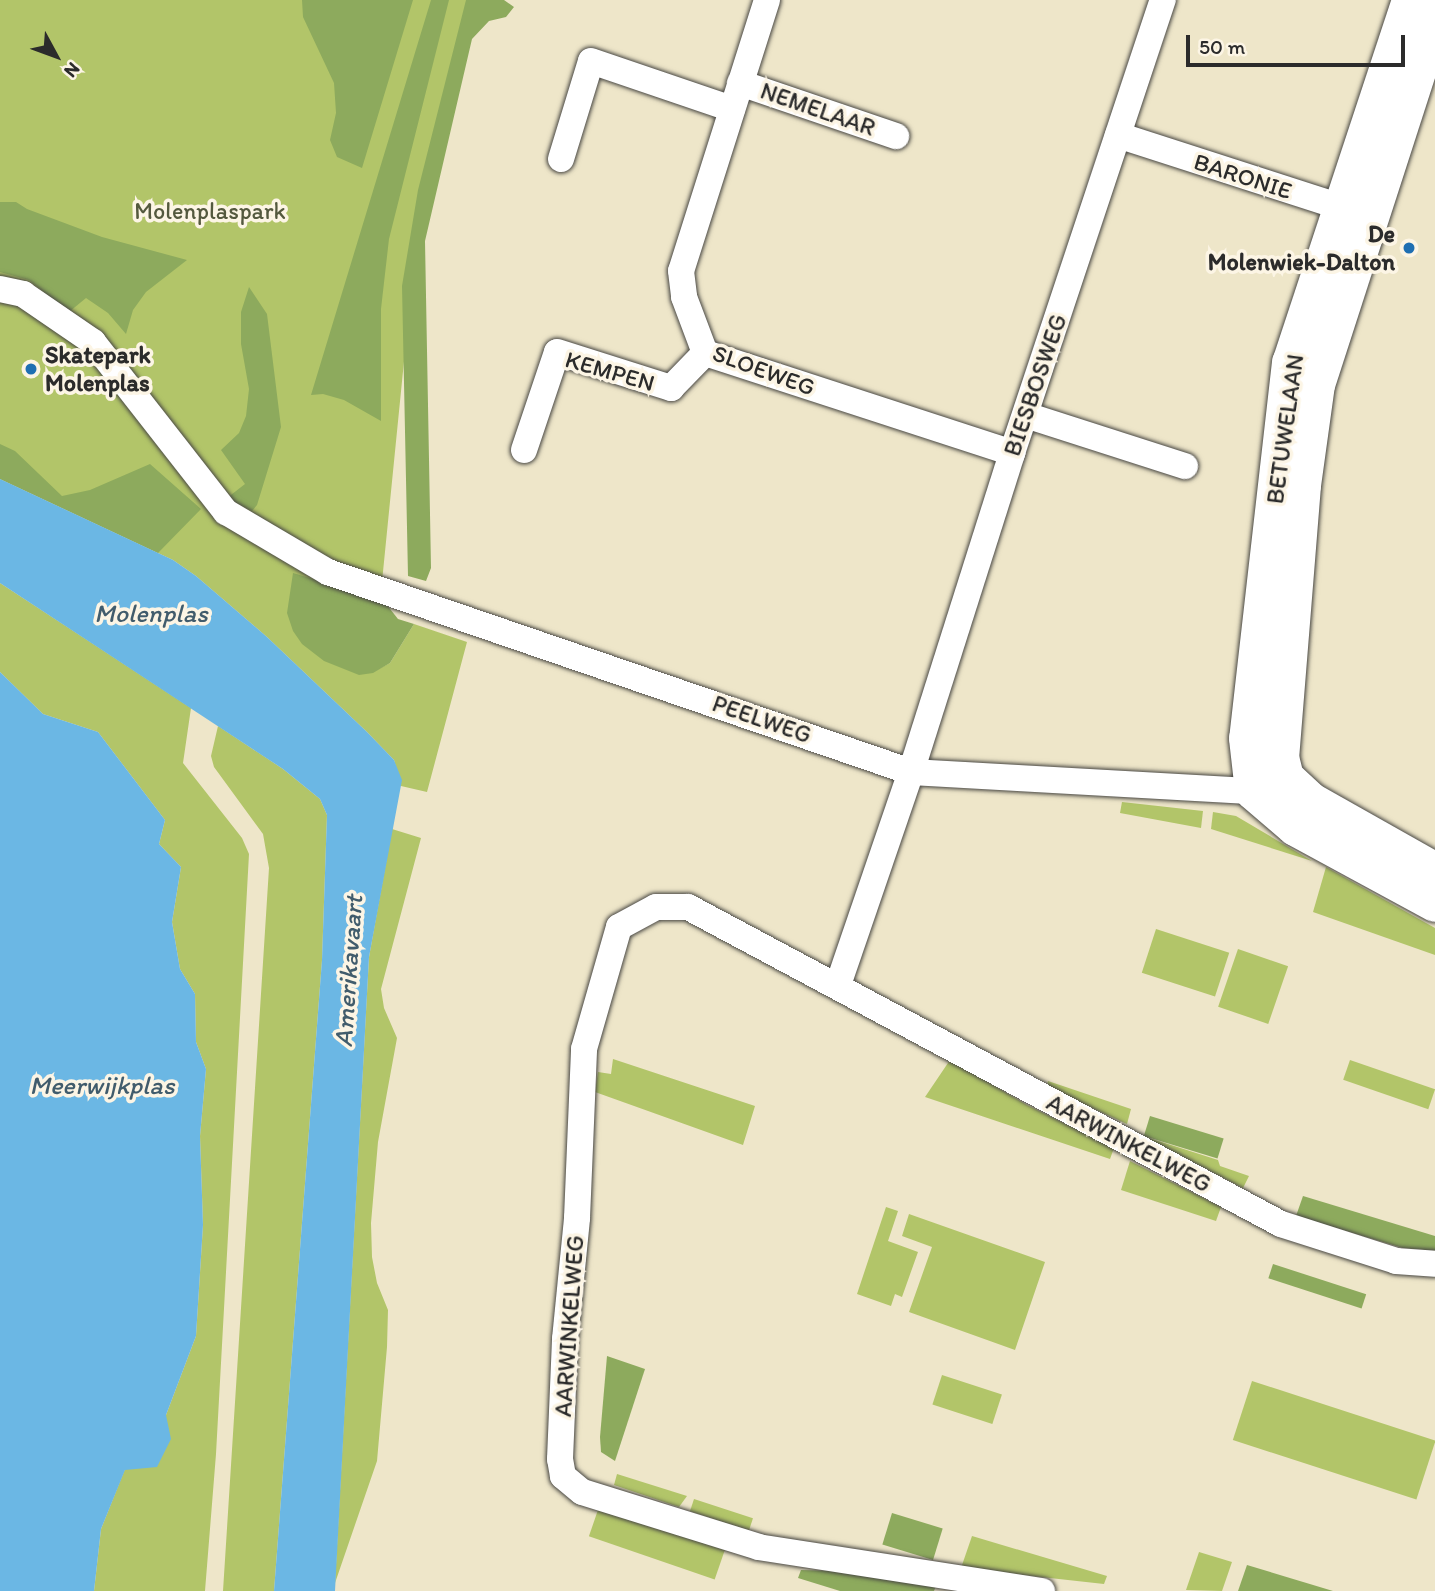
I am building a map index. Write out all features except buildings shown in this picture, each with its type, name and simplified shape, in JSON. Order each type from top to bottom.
[{"type":"street","name":"SLOEWEG","points":[[766,0],[681,271],[684,297],[705,353],[1012,453]]},
{"type":"street","name":"BIESBOSWEG","points":[[911,772],[1012,453],[1163,0]]},
{"type":"street","name":"BETUWELAAN","points":[[1354,211],[1410,0]]},
{"type":"street","name":"BETUWELAAN","points":[[1269,784],[1247,738],[1290,362],[1435,16]]},
{"type":"street","points":[[561,159],[591,61],[732,109]]},
{"type":"street","name":"NEMELAAR","points":[[740,83],[896,136]]},
{"type":"street","name":"BARONIE","points":[[1118,135],[1354,211]]},
{"type":"street","name":"PEELWEG","points":[[0,289],[23,294],[93,342],[219,505],[328,572],[911,772],[1269,784]]},
{"type":"street","name":"KEMPEN","points":[[524,450],[557,352],[670,388],[705,353]]},
{"type":"street","points":[[1026,415],[1185,466]]},
{"type":"street","points":[[838,985],[911,772]]},
{"type":"street","points":[[1269,784],[1311,801],[1435,872]]},
{"type":"street","points":[[1269,784],[1295,827],[1435,903]]},
{"type":"street","name":"AARWINKELWEG","points":[[1042,1591],[759,1547],[582,1492],[563,1476],[560,1459],[565,1339],[577,1218],[584,1049],[620,927],[656,907],[688,908],[838,985],[945,1047],[1281,1224],[1396,1261],[1435,1264]]},
{"type":"green space","name":"Molenplaspark","points":[[0,0],[475,0],[414,261],[373,672],[390,663],[414,624],[467,642],[427,792],[401,786],[394,760],[367,732],[267,637],[196,576],[173,560],[0,479]]},
{"type":"green space","points":[[302,0],[413,0],[362,168],[337,157],[330,140],[336,113],[334,83],[303,17]]},
{"type":"green space","points":[[431,0],[449,0],[389,239],[381,309],[381,421],[344,400],[323,394],[311,395]]},
{"type":"green space","points":[[466,0],[504,0],[514,7],[506,17],[489,21],[472,39],[425,241],[431,568],[426,581],[408,576],[402,286],[418,190]]},
{"type":"green space","points":[[0,202],[16,202],[27,209],[102,237],[187,260],[146,292],[133,310],[126,334],[108,313],[86,298],[69,312],[29,280],[0,272]]},
{"type":"green space","points":[[249,287],[267,314],[281,427],[257,505],[252,511],[227,498],[245,484],[221,450],[239,433],[246,416],[249,389],[241,344],[241,312]]},
{"type":"green space","points":[[0,444],[15,451],[62,496],[90,490],[150,464],[201,509],[158,553],[0,479]]},
{"type":"green space","points":[[293,573],[383,600],[398,619],[414,624],[390,663],[373,673],[359,675],[324,661],[302,644],[293,631],[287,613]]},
{"type":"green space","points":[[0,583],[191,708],[183,763],[242,838],[249,854],[216,1454],[205,1591],[94,1591],[101,1529],[125,1469],[166,1415],[196,1336],[203,1225],[200,1136],[206,1069],[196,1042],[195,994],[180,969],[172,922],[181,867],[159,844],[165,820],[98,732],[43,714],[0,672]]},
{"type":"green space","points":[[218,726],[283,769],[320,799],[327,815],[322,960],[274,1591],[223,1591],[269,868],[263,834],[214,767],[211,756]]},
{"type":"green space","points":[[1122,802],[1203,811],[1201,828],[1120,813]]},
{"type":"green space","points":[[1213,812],[1236,816],[1312,861],[1211,829]]},
{"type":"green space","points":[[392,829],[421,838],[381,989],[384,1008],[397,1038],[378,1142],[371,1223],[372,1257],[377,1283],[388,1310],[387,1347],[377,1461],[335,1583],[369,957]]},
{"type":"green space","points":[[1326,867],[1435,928],[1435,955],[1313,912]]},
{"type":"green space","points":[[1156,929],[1229,953],[1215,997],[1142,973]]},
{"type":"green space","points":[[1238,949],[1288,966],[1268,1024],[1218,1007]]},
{"type":"green space","points":[[613,1059],[755,1106],[743,1145],[595,1092],[598,1072],[611,1074]]},
{"type":"green space","points":[[950,1060],[1027,1105],[1114,1148],[1110,1159],[925,1097]]},
{"type":"green space","points":[[1350,1060],[1435,1089],[1428,1109],[1343,1080]]},
{"type":"green space","points":[[1048,1081],[1131,1109],[1127,1124],[1047,1087]]},
{"type":"green space","points":[[1150,1116],[1224,1139],[1217,1159],[1144,1136]]},
{"type":"green space","points":[[1143,1136],[1218,1160],[1220,1166],[1249,1176],[1243,1188]]},
{"type":"green space","points":[[1130,1161],[1221,1207],[1216,1221],[1121,1190]]},
{"type":"green space","points":[[1303,1196],[1435,1236],[1435,1251],[1403,1248],[1296,1216]]},
{"type":"green space","points":[[886,1207],[898,1211],[888,1241],[918,1252],[902,1297],[895,1294],[891,1306],[857,1294]]},
{"type":"green space","points":[[909,1214],[1045,1262],[1015,1350],[909,1312],[932,1247],[902,1236]]},
{"type":"green space","points":[[1273,1264],[1366,1294],[1362,1309],[1268,1278]]},
{"type":"green space","points":[[607,1356],[645,1369],[615,1461],[601,1452]]},
{"type":"green space","points":[[942,1375],[1002,1394],[992,1424],[932,1404]]},
{"type":"green space","points":[[1252,1381],[1435,1440],[1416,1500],[1233,1440]]},
{"type":"green space","points":[[617,1474],[687,1496],[679,1507],[614,1485]]},
{"type":"green space","points":[[694,1499],[753,1518],[749,1531],[690,1511]]},
{"type":"green space","points":[[599,1507],[725,1550],[715,1580],[589,1536]]},
{"type":"green space","points":[[892,1513],[943,1528],[933,1560],[882,1545]]},
{"type":"green space","points":[[972,1536],[1107,1576],[1104,1584],[961,1568]]},
{"type":"green space","points":[[1199,1552],[1232,1562],[1222,1591],[1186,1590]]},
{"type":"green space","points":[[1247,1565],[1333,1591],[1238,1591]]},
{"type":"green space","points":[[801,1570],[839,1571],[936,1586],[934,1591],[840,1591],[798,1578]]},
{"type":"water","points":[[0,479],[173,560],[196,576],[267,637],[367,732],[394,760],[402,780],[369,957],[335,1591],[274,1591],[322,960],[327,815],[320,799],[283,769],[0,583]]},
{"type":"water","name":"Meerwijkplas","points":[[0,672],[43,714],[98,732],[165,820],[159,844],[181,867],[172,922],[180,969],[195,994],[196,1042],[206,1069],[200,1136],[203,1225],[196,1336],[166,1415],[171,1439],[157,1467],[125,1470],[101,1529],[94,1591],[0,1591]]},
{"type":"place","name":"De Molenwiek-Dalton","points":[[1409,248]]},
{"type":"place","name":"Skatepark Molenplas","points":[[31,369]]},
{"type":"water label","name":"Molenplas","points":[[151,614]]},
{"type":"water label","name":"Amerikavaart","points":[[349,971]]}]
